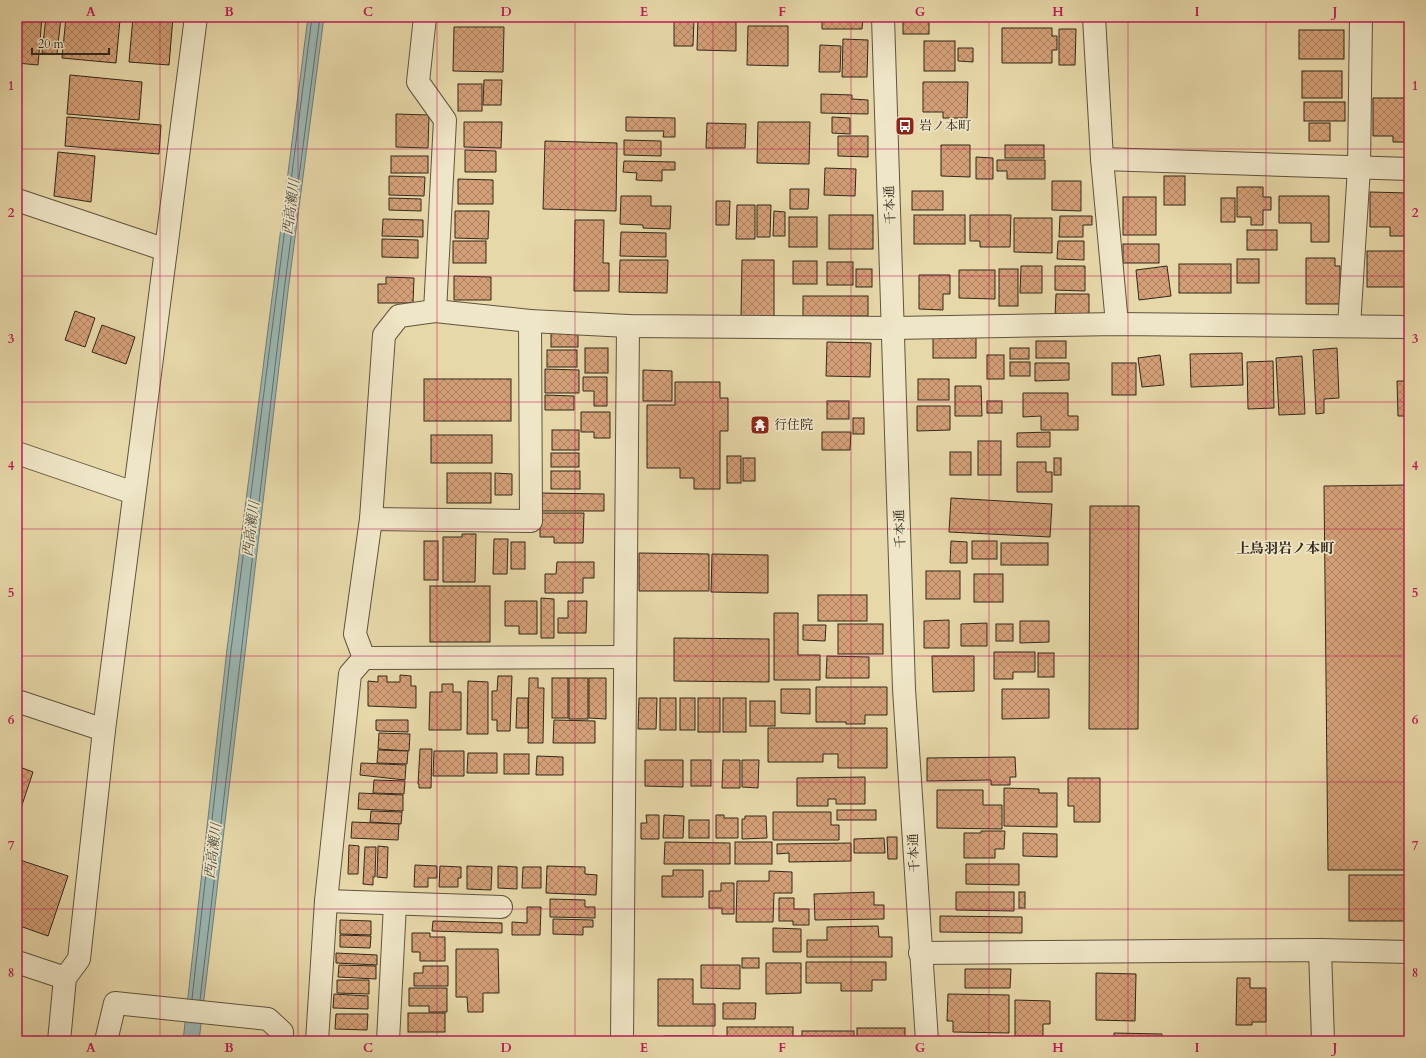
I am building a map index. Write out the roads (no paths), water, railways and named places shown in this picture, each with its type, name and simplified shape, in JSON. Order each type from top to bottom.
[{"type":"street","points":[[59,1041],[65,978],[79,959],[104,730],[196,17]]},
{"type":"street","points":[[425,17],[418,82],[445,120],[435,312]]},
{"type":"street","name":"千本通","points":[[883,17],[894,328],[904,689],[920,953],[927,1041]]},
{"type":"street","points":[[1094,17],[1102,159],[1117,324]]},
{"type":"street","points":[[1349,326],[1359,168],[1361,17]]},
{"type":"street","points":[[1102,159],[1409,169]]},
{"type":"street","points":[[17,200],[166,250]]},
{"type":"street","points":[[364,658],[355,634],[370,519],[384,335],[399,316],[435,312],[530,321],[628,326],[894,328],[1117,324],[1409,327]]},
{"type":"street","points":[[370,519],[531,521],[530,321]]},
{"type":"street","points":[[622,1041],[624,657],[628,326]]},
{"type":"street","points":[[17,454],[134,493]]},
{"type":"street","points":[[317,1041],[326,901],[350,674],[364,658],[624,657]]},
{"type":"street","points":[[17,701],[104,730]]},
{"type":"street","points":[[326,901],[501,907]]},
{"type":"street","points":[[388,1041],[395,904]]},
{"type":"street","points":[[1320,950],[1323,1041]]},
{"type":"street","points":[[920,953],[1320,950],[1409,952]]},
{"type":"street","points":[[17,962],[65,978]]},
{"type":"street","points":[[106,1041],[115,1003],[268,1020],[282,1032],[282,1041]]},
{"type":"water","name":"西高瀬川","points":[[308,17],[324,17],[288,291],[199,1041],[183,1041],[227,649]]},
{"type":"place","name":"岩ノ本町","points":[[905,126]]},
{"type":"place","name":"行住院","points":[[760,425]]},
{"type":"district","name":"上鳥羽岩ノ本町","points":[[1285,548]]}]
